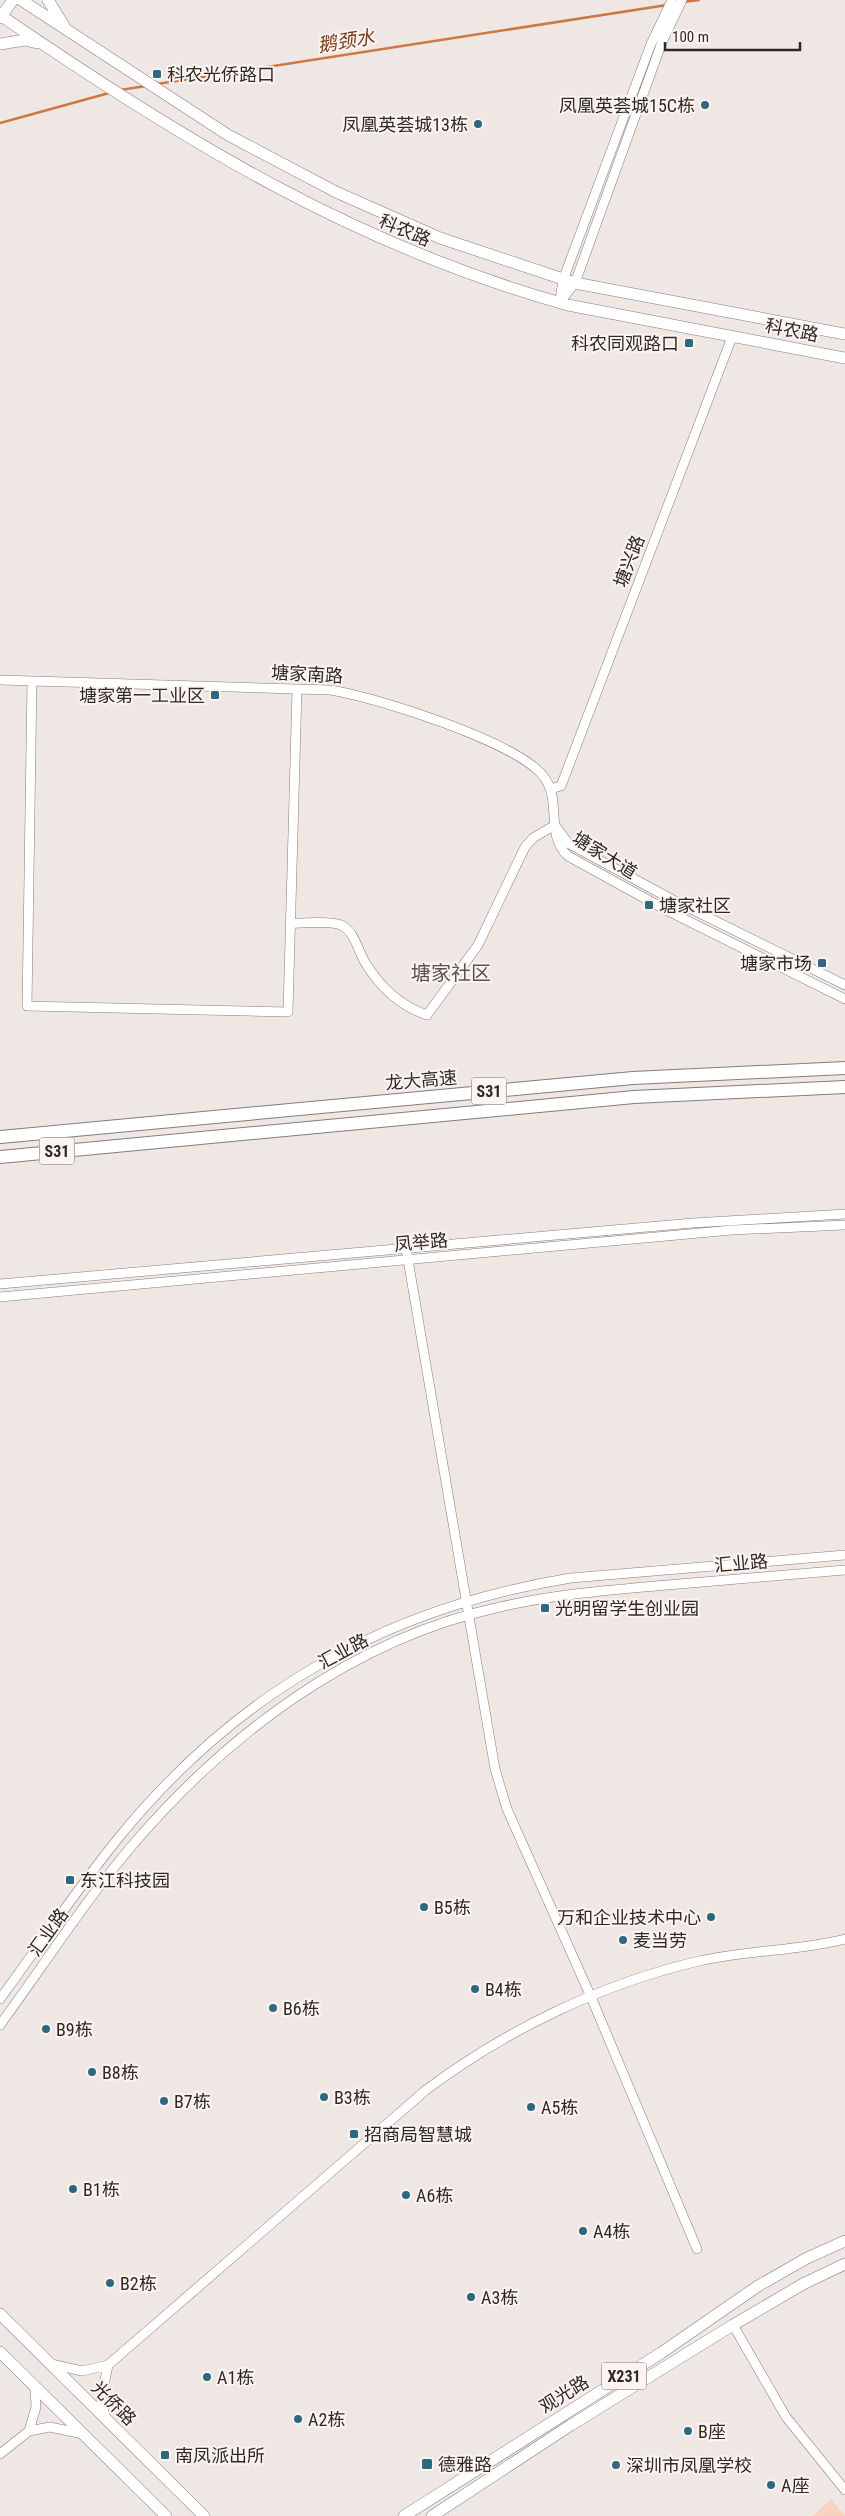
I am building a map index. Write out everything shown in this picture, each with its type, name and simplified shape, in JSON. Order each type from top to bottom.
[{"type":"highway","name":"龙大高速","points":[[0,1138],[633,1078],[845,1068]]},
{"type":"highway","name":"龙大高速","points":[[0,1156],[634,1097],[845,1087]]},
{"type":"main road","points":[[0,16],[13,0]]},
{"type":"main road","name":"科农路","points":[[21,0],[194,114],[304,176],[388,216],[440,238],[569,281],[845,334]]},
{"type":"main road","points":[[48,0],[58,18],[72,34]]},
{"type":"main road","name":"科农路","points":[[0,16],[160,120],[249,174],[357,229],[467,274],[559,303],[845,358]]},
{"type":"main road","points":[[0,44],[25,40],[48,48]]},
{"type":"main road","name":"观光路","points":[[404,2516],[661,2353],[758,2286],[807,2258],[845,2241]]},
{"type":"main road","name":"观光路","points":[[432,2516],[570,2425],[733,2325],[804,2284],[845,2264]]},
{"type":"main road","name":"光侨路","points":[[0,2314],[204,2516]]},
{"type":"main road","points":[[0,2352],[166,2516]]},
{"type":"street","points":[[569,281],[651,44],[672,0]]},
{"type":"street","points":[[559,303],[662,42],[682,0]]},
{"type":"street","name":"塘兴路","points":[[550,790],[561,786],[732,337]]},
{"type":"street","name":"塘家南路","points":[[0,680],[330,690],[358,694],[464,731],[519,756],[544,778],[550,790],[555,825]]},
{"type":"street","points":[[32,681],[27,1006],[288,1012],[297,689]]},
{"type":"street","points":[[291,923],[341,925],[349,931],[366,964],[394,998],[410,1009],[427,1015],[478,945],[524,847],[533,838],[555,825]]},
{"type":"street","name":"塘家大道","points":[[555,825],[568,843],[682,904],[845,985]]},
{"type":"street","name":"塘家大道","points":[[555,825],[557,843],[568,856],[668,911],[845,999]]},
{"type":"street","name":"凤举路","points":[[0,1284],[719,1220],[845,1214]]},
{"type":"street","name":"凤举路","points":[[0,1297],[724,1230],[845,1224]]},
{"type":"street","points":[[406,1248],[406,1259],[495,1769],[507,1809],[591,1998],[697,2249]]},
{"type":"street","name":"汇业路","points":[[0,1999],[116,1841],[150,1801],[216,1738],[284,1685],[320,1663],[411,1619],[494,1592],[571,1578],[845,1555]]},
{"type":"street","name":"汇业路","points":[[0,2025],[128,1851],[162,1812],[226,1750],[293,1698],[328,1676],[392,1644],[469,1615],[573,1593],[845,1570]]},
{"type":"street","points":[[51,2364],[82,2371],[108,2366],[426,2090],[464,2062],[505,2037],[591,1998],[659,1972],[700,1961],[743,1953],[845,1939]]},
{"type":"street","points":[[733,2325],[786,2417],[845,2490]]},
{"type":"street","points":[[106,2420],[101,2400],[108,2366]]},
{"type":"street","points":[[29,2431],[36,2407],[35,2387]]},
{"type":"street","points":[[0,2454],[29,2431],[50,2427],[83,2434]]},
{"type":"shaded area","points":[[831,2499],[845,2516],[813,2516]]},
{"type":"waterway","name":"鹅颈水","points":[[683,2],[699,0]]},
{"type":"waterway","name":"鹅颈水","points":[[157,84],[667,5]]},
{"type":"waterway","name":"鹅颈水","points":[[120,90],[146,86]]},
{"type":"waterway","name":"鹅颈水","points":[[0,123],[109,93]]},
{"type":"place","name":"科农光侨路口","points":[[157,74]]},
{"type":"place","name":"凤凰英荟城15C栋","points":[[705,105]]},
{"type":"place","name":"凤凰英荟城13栋","points":[[478,124]]},
{"type":"place","name":"科农同观路口","points":[[689,343]]},
{"type":"place","name":"塘家第一工业区","points":[[215,695]]},
{"type":"place","name":"塘家社区","points":[[649,905]]},
{"type":"place","name":"塘家市场","points":[[822,963]]},
{"type":"place","name":"光明留学生创业园","points":[[545,1608]]},
{"type":"place","name":"东江科技园","points":[[70,1880]]},
{"type":"place","name":"B5栋","points":[[424,1907]]},
{"type":"place","name":"万和企业技术中心","points":[[711,1917]]},
{"type":"place","name":"麦当劳","points":[[623,1940]]},
{"type":"place","name":"B4栋","points":[[475,1989]]},
{"type":"place","name":"B6栋","points":[[273,2008]]},
{"type":"place","name":"B9栋","points":[[46,2029]]},
{"type":"place","name":"B8栋","points":[[92,2072]]},
{"type":"place","name":"B3栋","points":[[324,2097]]},
{"type":"place","name":"B7栋","points":[[164,2101]]},
{"type":"place","name":"A5栋","points":[[531,2107]]},
{"type":"place","name":"招商局智慧城","points":[[354,2134]]},
{"type":"place","name":"B1栋","points":[[73,2189]]},
{"type":"place","name":"A6栋","points":[[406,2195]]},
{"type":"place","name":"A4栋","points":[[583,2231]]},
{"type":"place","name":"B2栋","points":[[110,2283]]},
{"type":"place","name":"A3栋","points":[[471,2297]]},
{"type":"place","name":"A1栋","points":[[207,2377]]},
{"type":"place","name":"A2栋","points":[[298,2419]]},
{"type":"place","name":"B座","points":[[688,2431]]},
{"type":"place","name":"南凤派出所","points":[[165,2455]]},
{"type":"place","name":"德雅路","points":[[427,2464]]},
{"type":"place","name":"深圳市凤凰学校","points":[[616,2465]]},
{"type":"place","name":"A座","points":[[771,2485]]},
{"type":"district","name":"塘家社区","points":[[451,973]]}]
